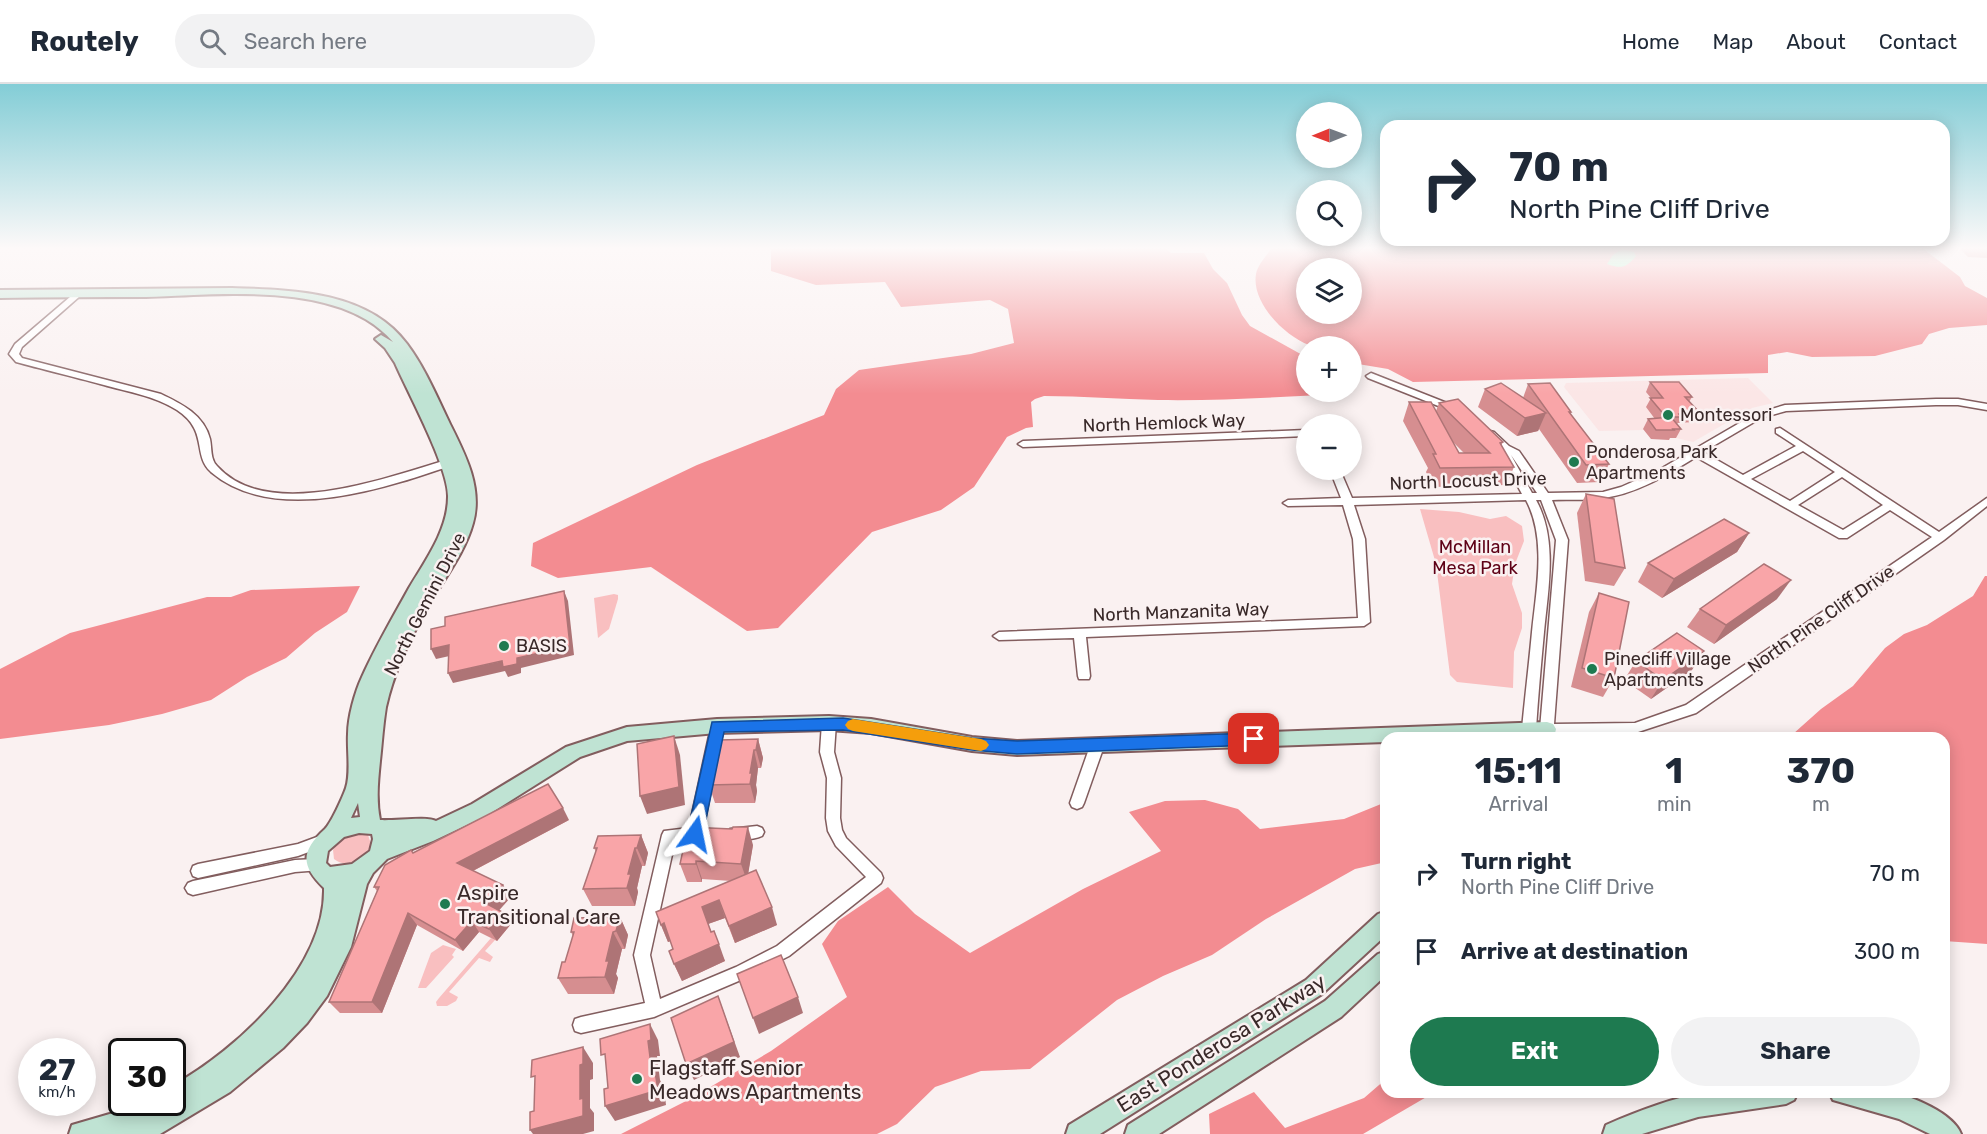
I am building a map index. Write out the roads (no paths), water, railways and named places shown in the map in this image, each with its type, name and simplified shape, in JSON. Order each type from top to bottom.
[{"type":"street","name":"North Gemini Drive","points":[[0,300],[74,296],[274,298],[305,303],[349,316],[366,326],[390,346],[452,462],[467,485],[469,501],[465,525],[397,650],[379,700],[367,792],[369,814],[384,839],[373,860],[354,886],[342,944],[328,973],[305,1006],[274,1040],[228,1079],[194,1102],[134,1134]]},
{"type":"street","points":[[74,296],[18,346],[14,354],[19,360],[158,396],[179,406],[197,422],[204,438],[210,465],[234,483],[266,493],[295,496],[328,495],[379,485],[452,462]]},
{"type":"street","points":[[1371,376],[1416,392],[1465,414]]},
{"type":"street","name":"North Locust Drive","points":[[1288,503],[1603,495],[1624,490],[1661,473],[1758,416],[1785,408],[1936,402],[1958,402],[1987,407]]},
{"type":"street","points":[[1479,425],[1504,448],[1522,460],[1550,505],[1562,540],[1558,590],[1537,732]]},
{"type":"street","points":[[1780,431],[1940,537]]},
{"type":"street","name":"North Hemlock Way","points":[[1023,444],[1296,433]]},
{"type":"street","points":[[1743,479],[1802,447]]},
{"type":"street","points":[[1504,448],[1529,496],[1540,528],[1542,586],[1537,732]]},
{"type":"street","points":[[1695,452],[1843,535],[1890,505]]},
{"type":"street","name":"North Gemini Drive","points":[[321,870],[316,857],[356,788],[357,730],[365,695],[376,663],[448,533],[454,514],[455,484],[452,462]]},
{"type":"street","points":[[1791,505],[1841,473]]},
{"type":"street","points":[[1339,480],[1348,502]]},
{"type":"street","name":"North Pine Cliff Drive","points":[[1557,732],[1635,728],[1690,709],[1940,537],[1987,501]]},
{"type":"street","name":"North Manzanita Way","points":[[999,636],[1364,622],[1359,539],[1348,502]]},
{"type":"street","points":[[1542,586],[1558,590]]},
{"type":"street","points":[[1080,634],[1084,676]]},
{"type":"street","points":[[581,1025],[654,1009],[742,972],[783,951],[876,878],[841,842],[835,831],[834,778],[827,752],[830,723]]},
{"type":"street","name":"North Pine Cliff Drive","points":[[373,860],[498,800],[556,761],[598,742],[627,734],[717,726],[830,723],[871,726],[998,747],[1380,738]]},
{"type":"street","points":[[708,833],[717,726]]},
{"type":"street","points":[[1077,803],[1097,746]]},
{"type":"street","name":"North Pine Cliff Drive","points":[[376,826],[399,830],[449,823]]},
{"type":"street","points":[[198,871],[298,850],[354,824],[376,826]]},
{"type":"street","points":[[654,1009],[642,955],[669,835],[758,832]]},
{"type":"street","points":[[193,888],[295,866],[345,877],[373,860]]},
{"type":"street","points":[[186,1090],[234,1059],[274,1019],[306,976],[327,935],[334,907],[334,885],[321,870]]},
{"type":"street","name":"East Ponderosa Parkway","points":[[1078,1134],[1314,987],[1380,926]]},
{"type":"street","name":"East Ponderosa Parkway","points":[[1137,1134],[1333,1009],[1380,966]]},
{"type":"street","points":[[1615,1134],[1629,1127],[1700,1104],[1743,1098]]},
{"type":"street","points":[[1867,1098],[1953,1132]]},
{"type":"street","points":[[81,1134],[123,1122],[135,1116]]},
{"type":"place","name":"Montessori","points":[[1668,415]]},
{"type":"place","name":"Ponderosa Park Apartments","points":[[1574,462]]},
{"type":"place","name":"BASIS","points":[[504,646]]},
{"type":"place","name":"Pinecliff Village Apartments","points":[[1592,669]]},
{"type":"place","name":"Aspire Transitional Care","points":[[445,904]]},
{"type":"place","name":"Flagstaff Senior Meadows Apartments","points":[[637,1079]]},
{"type":"park label","name":"McMillan Mesa Park","points":[[1475,557]]}]
